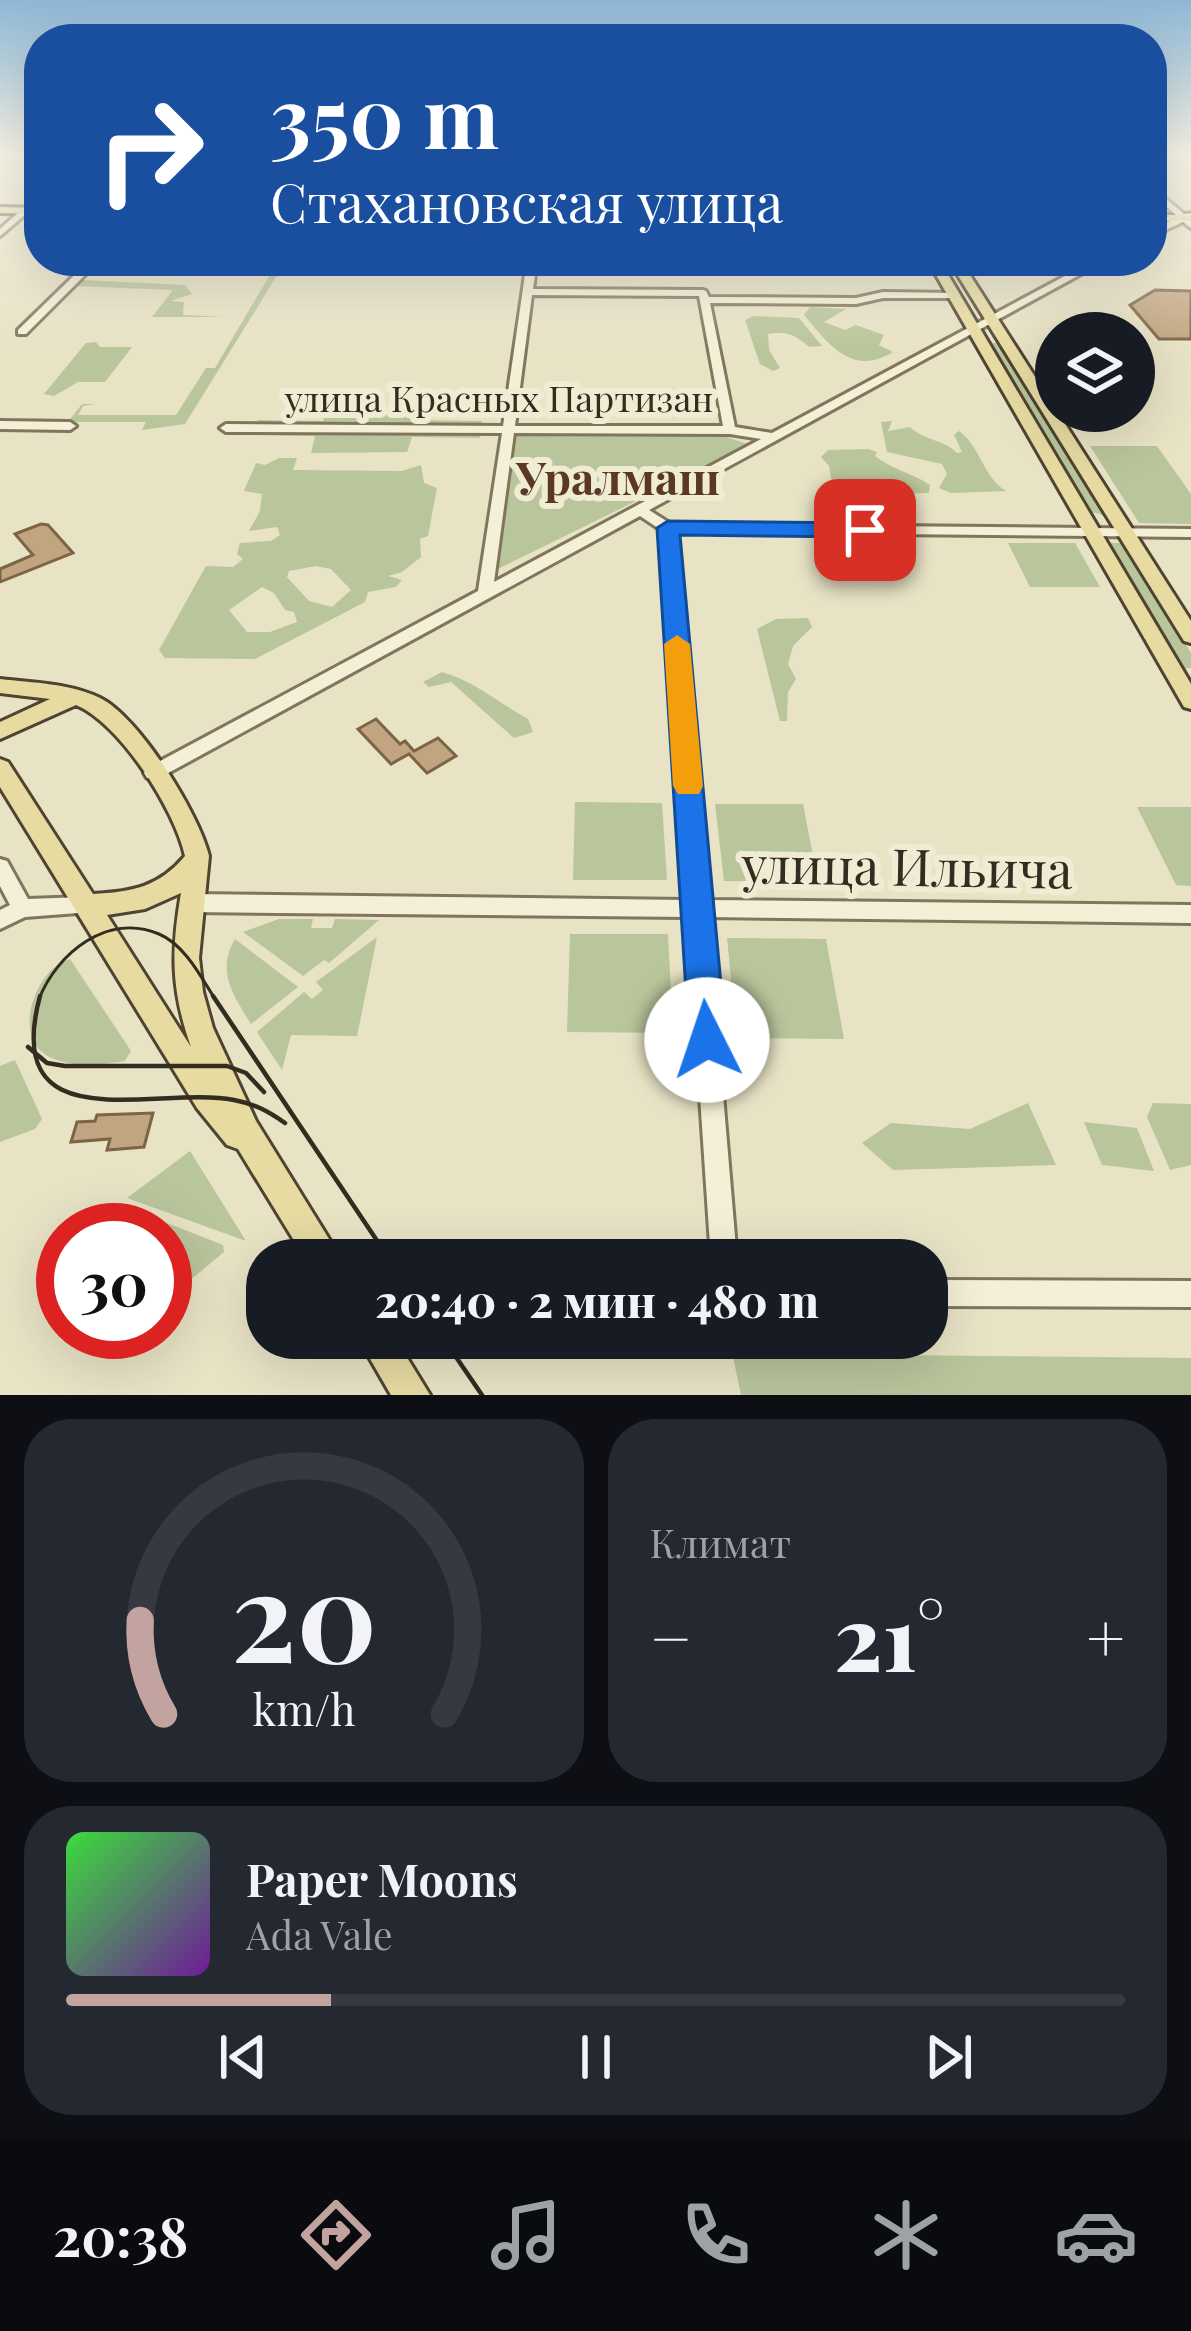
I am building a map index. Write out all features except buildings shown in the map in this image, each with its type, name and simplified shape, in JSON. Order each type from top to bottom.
[{"type":"main road","points":[[942,276],[953,295],[982,323],[1126,532],[1191,636]]},
{"type":"main road","points":[[962,276],[1090,532],[1191,702]]},
{"type":"main road","points":[[0,686],[71,697],[108,712],[186,817],[197,859],[185,960],[193,1007],[261,1161]]},
{"type":"main road","points":[[0,731],[71,697]]},
{"type":"main road","points":[[0,768],[208,1098],[261,1161],[311,1239]]},
{"type":"main road","points":[[143,902],[176,884],[197,859]]},
{"type":"main road","points":[[84,905],[190,904]]},
{"type":"main road","points":[[389,1359],[412,1395]]},
{"type":"street","points":[[22,332],[79,276]]},
{"type":"street","points":[[485,592],[530,276]]},
{"type":"street","points":[[153,773],[1071,276]]},
{"type":"street","points":[[528,292],[848,301],[883,295],[953,295]]},
{"type":"street","points":[[704,297],[730,430]]},
{"type":"street","points":[[0,425],[70,426]]},
{"type":"street","name":"улица Красных Партизан","points":[[226,428],[730,430],[772,437]]},
{"type":"street","points":[[638,509],[668,528],[1191,533]]},
{"type":"street","points":[[668,528],[722,1239]]},
{"type":"street","points":[[0,867],[22,908]]},
{"type":"street","name":"улица Ильича","points":[[190,904],[1191,914]]},
{"type":"street","points":[[0,920],[22,908],[84,905]]},
{"type":"street","points":[[948,1293],[1191,1294]]},
{"type":"green space","points":[[269,276],[277,276],[185,424],[142,430],[146,422],[68,422],[82,404],[95,404],[83,406],[78,415],[176,415],[206,368],[215,368]]},
{"type":"green space","points":[[82,280],[185,285],[192,294],[171,301],[184,302],[183,315],[226,317],[152,317],[173,290],[75,286]]},
{"type":"green space","points":[[810,307],[846,309],[824,322],[845,330],[856,325],[884,335],[879,345],[893,352],[866,361],[843,354],[804,315]]},
{"type":"green space","points":[[754,316],[799,318],[822,346],[809,347],[785,333],[768,334],[769,350],[780,368],[773,371],[760,364],[745,320]]},
{"type":"green space","points":[[96,342],[100,347],[132,347],[105,382],[78,382],[54,396],[44,394],[86,343]]},
{"type":"green space","points":[[991,343],[1000,343],[1035,400],[1035,419]]},
{"type":"green space","points":[[328,408],[416,410],[414,420],[482,421],[481,426],[256,425],[258,420],[323,421]]},
{"type":"green space","points":[[892,421],[888,431],[910,427],[957,453],[962,452],[954,435],[959,431],[1006,491],[951,493],[939,488],[947,474],[942,464],[887,452],[881,422]]},
{"type":"green space","points":[[253,430],[481,432],[480,438],[412,437],[407,452],[311,453],[315,436],[250,435]]},
{"type":"green space","points":[[1042,432],[1055,432],[1106,516],[1088,511]]},
{"type":"green space","points":[[516,434],[721,435],[750,445],[498,569]]},
{"type":"green space","points":[[1090,446],[1157,446],[1191,494],[1191,524],[1139,523]]},
{"type":"green space","points":[[868,449],[930,485],[929,493],[846,495],[833,489],[829,466],[821,457],[828,450]]},
{"type":"green space","points":[[279,458],[297,458],[293,470],[402,471],[421,465],[424,483],[437,488],[428,536],[420,539],[421,557],[388,576],[402,580],[396,587],[368,592],[365,602],[255,659],[165,658],[159,650],[206,566],[233,567],[243,559],[237,554],[240,543],[271,541],[280,535],[277,527],[249,531],[260,511],[262,494],[244,491],[256,463],[265,465]],"holes":[[[316,566],[331,569],[351,590],[332,607],[309,601],[287,577],[289,571]],[[262,587],[274,593],[285,610],[294,612],[297,622],[270,632],[247,632],[229,610]]]},
{"type":"green space","points":[[1008,543],[1075,543],[1100,587],[1030,587]]},
{"type":"green space","points":[[1107,543],[1123,543],[1191,653],[1191,668],[1181,669]]},
{"type":"green space","points":[[808,618],[812,627],[793,646],[788,664],[796,679],[788,692],[787,721],[780,721],[757,629],[776,619]]},
{"type":"green space","points":[[442,672],[528,719],[533,732],[514,738],[451,682],[429,687],[423,682]]},
{"type":"green space","points":[[575,802],[662,803],[667,880],[573,880]]},
{"type":"green space","points":[[715,804],[803,804],[818,882],[724,881]]},
{"type":"green space","points":[[1137,807],[1191,807],[1191,886],[1176,885]]},
{"type":"green space","points":[[279,919],[313,919],[311,928],[332,928],[335,919],[379,920],[329,963],[324,960],[303,976],[243,932]]},
{"type":"green space","points":[[570,934],[668,934],[673,1033],[567,1032]]},
{"type":"green space","points":[[377,937],[357,1036],[291,1035],[282,1070],[257,1032],[304,992],[312,999],[323,990],[316,982]]},
{"type":"green space","points":[[727,938],[826,939],[844,1039],[737,1038]]},
{"type":"green space","points":[[235,939],[298,987],[251,1024],[227,973]]},
{"type":"green space","points":[[70,959],[131,1051],[125,1061],[60,1061],[42,1052],[34,1041],[30,1014],[40,986],[58,964]]},
{"type":"green space","points":[[15,1060],[42,1119],[35,1129],[0,1142],[0,1066]]},
{"type":"green space","points":[[1028,1103],[1056,1165],[893,1170],[862,1143],[891,1123],[970,1129]]},
{"type":"green space","points":[[1153,1103],[1191,1104],[1191,1165],[1170,1170],[1147,1117]]},
{"type":"green space","points":[[1084,1122],[1137,1128],[1154,1171],[1102,1165]]},
{"type":"green space","points":[[190,1151],[246,1241],[192,1221],[192,1203],[141,1203],[127,1198]]},
{"type":"green space","points":[[192,1233],[223,1245],[224,1252],[192,1279]]},
{"type":"green space","points":[[1191,1358],[1191,1395],[741,1395],[733,1359]]},
{"type":"tram line","points":[[40,997],[71,952],[121,928],[168,939],[192,962],[215,999]]},
{"type":"tram line","points":[[37,1055],[34,1043],[40,997]]},
{"type":"tram line","points":[[215,999],[376,1239]]},
{"type":"tram line","points":[[28,1047],[37,1055]]},
{"type":"tram line","points":[[37,1055],[47,1063],[65,1066],[227,1066],[246,1073],[264,1092]]},
{"type":"tram line","points":[[37,1055],[42,1073],[63,1090],[93,1098],[234,1100],[285,1123]]},
{"type":"tram line","points":[[457,1359],[482,1395]]},
{"type":"slow traffic","points":[[677,644],[688,786]]},
{"type":"district","name":"Уралмаш","points":[[618,479]]},
{"type":"route","points":[[707,1040],[668,528],[865,530]]}]
